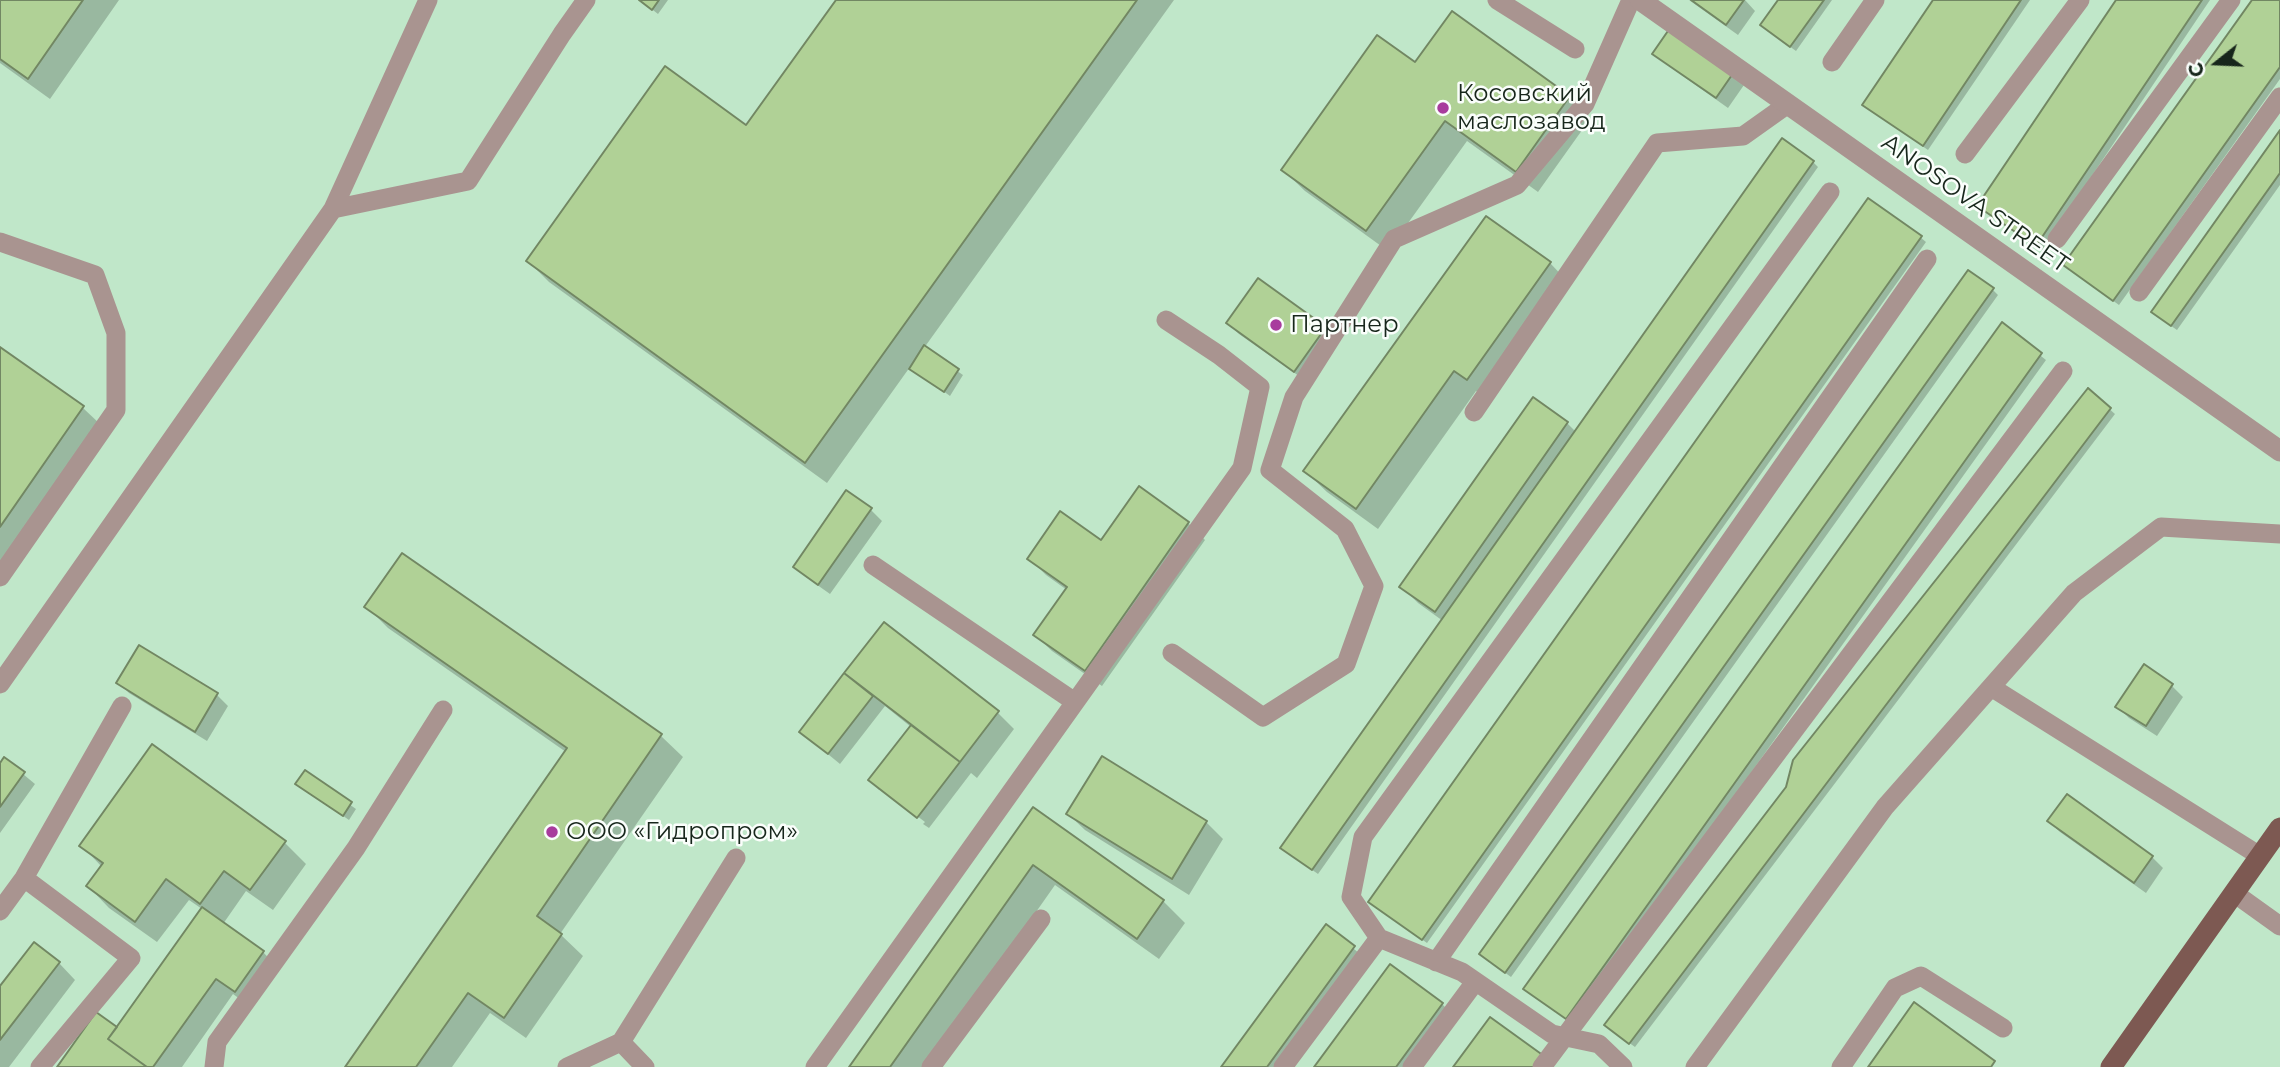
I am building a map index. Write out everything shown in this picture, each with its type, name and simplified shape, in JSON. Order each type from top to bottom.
[{"type":"main road","points":[[2111,1067],[2280,828]]},
{"type":"street","name":"ANOSOVA STREET","points":[[1640,0],[2280,451]]},
{"type":"lane","points":[[0,684],[334,209],[428,0]]},
{"type":"lane","points":[[334,209],[468,181],[586,0]]},
{"type":"lane","points":[[1497,0],[1575,49]]},
{"type":"lane","points":[[1172,653],[1263,717],[1346,664],[1374,586],[1345,529],[1270,470],[1294,397],[1394,239],[1517,185],[1585,104],[1631,0]]},
{"type":"lane","points":[[1832,62],[1875,0]]},
{"type":"lane","points":[[1965,154],[2080,0]]},
{"type":"lane","points":[[2057,240],[2231,0]]},
{"type":"lane","points":[[2138,292],[2280,97]]},
{"type":"lane","points":[[1474,412],[1657,143],[1743,136],[1788,104]]},
{"type":"lane","points":[[1623,1067],[1599,1044],[1552,1034],[1462,972],[1379,938],[1351,897],[1363,837],[1830,192]]},
{"type":"lane","points":[[0,242],[95,275],[116,333],[116,410],[0,577]]},
{"type":"lane","points":[[1436,962],[1927,259]]},
{"type":"lane","points":[[815,1067],[1242,468],[1260,387],[1219,355],[1166,320]]},
{"type":"lane","points":[[1542,1067],[2063,371]]},
{"type":"lane","points":[[1695,1067],[1885,807],[2074,593],[2161,527],[2280,534]]},
{"type":"lane","points":[[873,565],[1075,702]]},
{"type":"lane","points":[[1991,687],[2260,856]]},
{"type":"lane","points":[[0,911],[24,878],[122,706]]},
{"type":"lane","points":[[214,1067],[217,1042],[356,848],[443,710]]},
{"type":"lane","points":[[567,1067],[621,1042],[736,858]]},
{"type":"lane","points":[[24,878],[131,958],[40,1067]]},
{"type":"lane","points":[[2234,893],[2280,926]]},
{"type":"lane","points":[[931,1067],[1041,919]]},
{"type":"lane","points":[[1283,1067],[1379,938]]},
{"type":"lane","points":[[1841,1067],[1895,988],[1922,976],[2003,1028]]},
{"type":"lane","points":[[1412,1067],[1475,982]]},
{"type":"lane","points":[[621,1042],[645,1067]]},
{"type":"building","points":[[0,0],[83,0],[28,79],[0,59]]},
{"type":"building","points":[[639,0],[659,0],[652,10]]},
{"type":"building","points":[[836,0],[1137,0],[805,463],[526,261],[665,66],[746,125]]},
{"type":"building","points":[[1691,0],[1744,0],[1726,25]]},
{"type":"building","points":[[1778,0],[1824,0],[1790,47],[1760,25]]},
{"type":"building","points":[[1933,0],[2021,0],[1923,146],[1862,105]]},
{"type":"building","points":[[2116,0],[2202,0],[2036,246],[1977,206]]},
{"type":"building","points":[[2252,0],[2280,0],[2280,67],[2113,301],[2063,265]]},
{"type":"building","name":"Косовский маслозавод","points":[[1452,11],[1570,96],[1516,172],[1445,121],[1366,231],[1281,170],[1377,35],[1415,62]]},
{"type":"building","points":[[1670,28],[1734,72],[1716,98],[1652,54]]},
{"type":"building","points":[[2280,130],[2280,173],[2171,326],[2151,312]]},
{"type":"building","points":[[1782,138],[1814,161],[1312,870],[1280,848]]},
{"type":"building","points":[[1868,198],[1922,236],[1422,940],[1368,902]]},
{"type":"building","points":[[1486,216],[1551,262],[1467,380],[1454,371],[1356,509],[1303,471]]},
{"type":"building","points":[[1968,270],[1994,288],[1505,973],[1479,954]]},
{"type":"building","name":"Партнер","points":[[1258,278],[1326,327],[1294,372],[1226,323]]},
{"type":"building","points":[[2002,322],[2042,353],[1566,1019],[1523,989]]},
{"type":"building","points":[[924,345],[959,369],[944,392],[909,369]]},
{"type":"building","points":[[0,347],[84,406],[0,527]]},
{"type":"building","points":[[2088,388],[2111,408],[1629,1044],[1604,1025],[1786,787],[1793,760]]},
{"type":"building","points":[[1533,397],[1568,422],[1435,612],[1399,587]]},
{"type":"building","points":[[1139,486],[1189,522],[1085,671],[1033,635],[1067,587],[1027,559],[1060,511],[1101,540]]},
{"type":"building","points":[[846,490],[872,508],[818,585],[793,567]]},
{"type":"building","name":"ООО «Гидропром»","points":[[402,553],[662,734],[537,916],[562,934],[504,1018],[468,993],[416,1067],[345,1067],[567,748],[364,607]]},
{"type":"building","points":[[884,622],[999,711],[960,762],[844,673]]},
{"type":"building","points":[[139,645],[218,693],[195,732],[116,683]]},
{"type":"building","points":[[2144,664],[2173,684],[2146,726],[2115,707]]},
{"type":"building","points":[[844,673],[873,696],[828,754],[799,732]]},
{"type":"building","points":[[911,725],[960,762],[917,818],[868,780]]},
{"type":"building","points":[[152,744],[286,841],[250,890],[224,871],[200,904],[166,879],[135,922],[86,886],[103,863],[79,846]]},
{"type":"building","points":[[1102,756],[1207,821],[1172,879],[1066,814]]},
{"type":"building","points":[[4,757],[25,772],[0,807],[0,763]]},
{"type":"building","points":[[305,770],[352,802],[343,816],[295,784]]},
{"type":"building","points":[[2067,794],[2153,856],[2134,883],[2047,821]]},
{"type":"building","points":[[1033,807],[1164,900],[1137,939],[1033,865],[890,1067],[849,1067]]},
{"type":"building","points":[[202,907],[264,951],[235,992],[216,979],[153,1067],[147,1067],[108,1039]]},
{"type":"building","points":[[1326,924],[1355,946],[1267,1067],[1221,1067]]},
{"type":"building","points":[[34,942],[60,962],[0,1040],[0,986]]},
{"type":"building","points":[[1390,964],[1443,1003],[1396,1067],[1314,1067]]},
{"type":"building","points":[[1914,1002],[1995,1061],[1991,1067],[1868,1067]]},
{"type":"building","points":[[96,1012],[117,1027],[108,1039],[147,1067],[57,1067]]},
{"type":"building","points":[[1490,1017],[1544,1056],[1536,1067],[1453,1067]]},
{"type":"place","name":"Косовский маслозавод","points":[[1443,108]]},
{"type":"place","name":"Партнер","points":[[1276,325]]},
{"type":"place","name":"ООО «Гидропром»","points":[[552,832]]}]
